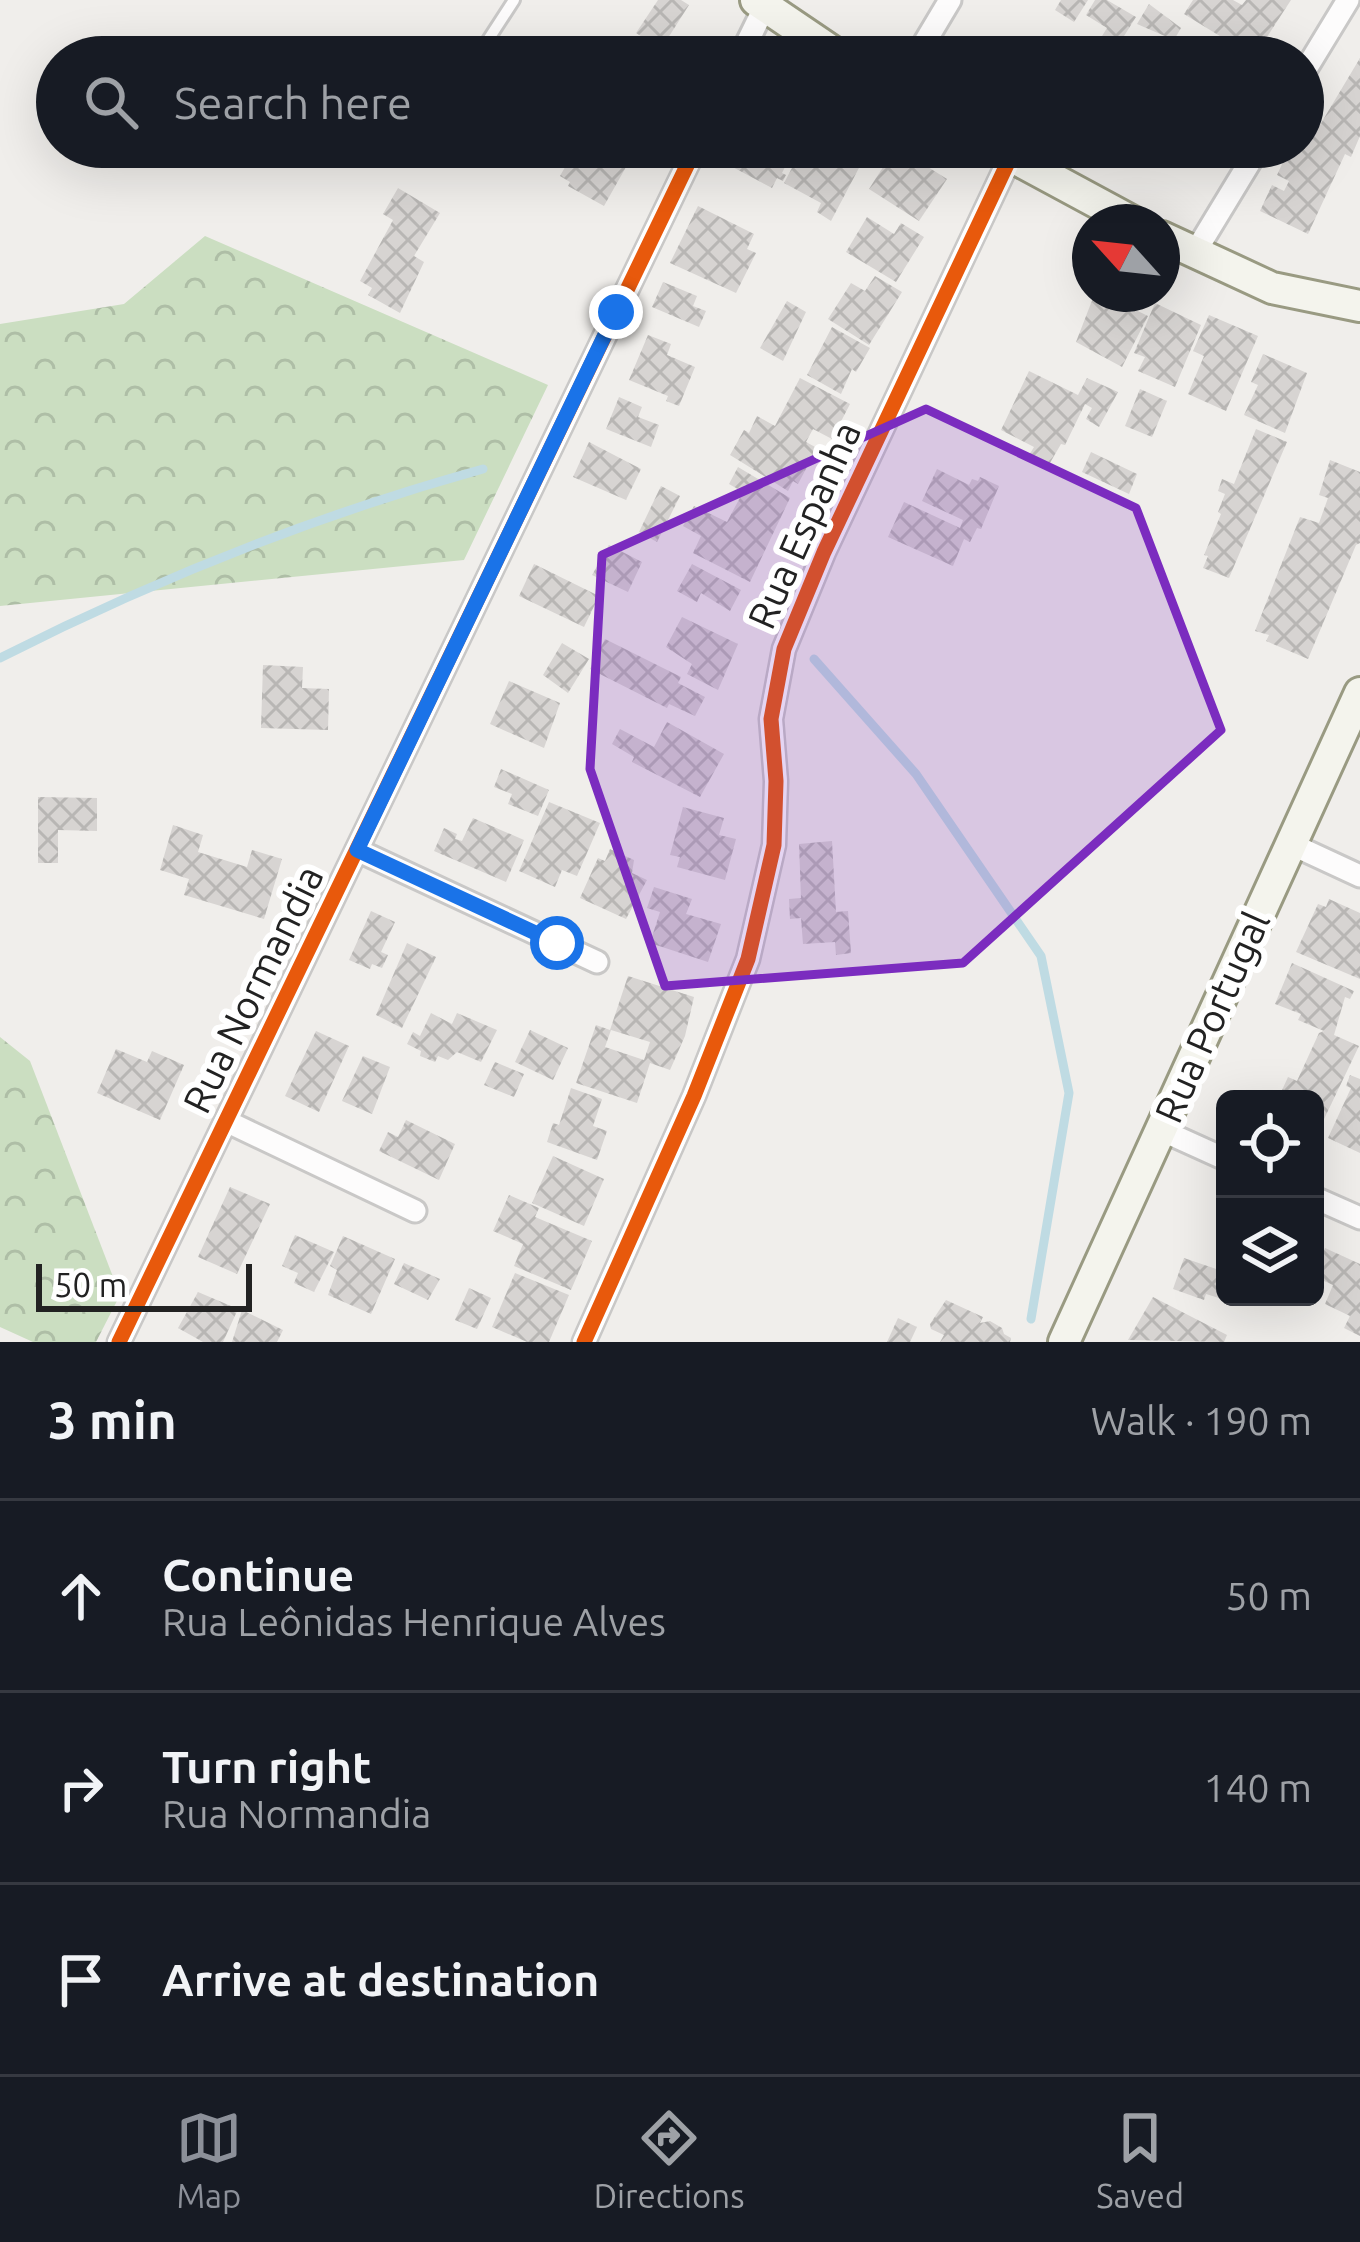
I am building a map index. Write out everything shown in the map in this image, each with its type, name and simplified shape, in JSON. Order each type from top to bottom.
[{"type":"street","points":[[929,36],[950,0]]},
{"type":"street","points":[[1324,39],[1348,0]]},
{"type":"street","points":[[748,36],[760,3],[809,36]]},
{"type":"street","name":"Rua Normandia","points":[[119,1342],[686,168]]},
{"type":"street","name":"Rua Espanha","points":[[584,1342],[694,1096],[748,959],[774,845],[771,719],[784,649],[995,168]]},
{"type":"street","points":[[1032,168],[1099,204]]},
{"type":"street","points":[[1193,254],[1246,168]]},
{"type":"street","points":[[1180,247],[1272,288],[1360,306]]},
{"type":"street","name":"Rua Portugal","points":[[1064,1342],[1360,693]]},
{"type":"street","points":[[1291,844],[1360,876]]},
{"type":"street","points":[[357,850],[597,962]]},
{"type":"street","points":[[226,1121],[415,1211]]},
{"type":"street","points":[[1161,1130],[1216,1155]]},
{"type":"street","points":[[1324,1202],[1360,1218]]},
{"type":"lane","points":[[491,36],[514,0]]},
{"type":"highlighted area","points":[[926,409],[1136,508],[1221,730],[963,963],[665,986],[590,769],[602,555]]},
{"type":"green space","points":[[205,236],[548,385],[464,560],[0,606],[0,324],[124,304]]},
{"type":"green space","points":[[0,1037],[30,1061],[120,1295],[96,1342],[33,1342],[0,1327]]},
{"type":"building","points":[[658,0],[681,0],[689,5],[669,36],[636,33]]},
{"type":"building","points":[[1061,0],[1088,0],[1074,22],[1055,10]]},
{"type":"building","points":[[1095,0],[1107,0],[1136,17],[1124,36],[1102,36],[1107,28],[1086,15]]},
{"type":"building","points":[[1193,0],[1233,0],[1242,5],[1246,0],[1291,0],[1268,36],[1220,36],[1184,14]]},
{"type":"building","points":[[1149,4],[1181,28],[1176,36],[1165,36],[1137,24]]},
{"type":"building","points":[[1360,58],[1360,136],[1351,157],[1345,154],[1308,234],[1260,211],[1272,185],[1284,191],[1289,181],[1277,175],[1280,168],[1324,168],[1324,118]]},
{"type":"building","points":[[565,168],[625,168],[604,206],[568,186],[570,182],[560,176]]},
{"type":"building","points":[[734,168],[784,168],[783,181],[777,178],[772,188]]},
{"type":"building","points":[[792,168],[859,168],[831,221],[817,212],[821,203],[784,183]]},
{"type":"building","points":[[882,168],[929,168],[947,179],[919,221],[869,189]]},
{"type":"building","points":[[398,188],[440,213],[414,256],[424,262],[400,313],[368,295],[372,288],[360,281],[393,220],[383,214]]},
{"type":"building","points":[[698,206],[754,234],[747,249],[756,253],[736,293],[670,263]]},
{"type":"building","points":[[867,217],[894,234],[901,223],[924,237],[896,282],[846,252]]},
{"type":"building","points":[[875,276],[902,292],[869,345],[828,319],[851,283],[865,291]]},
{"type":"building","points":[[663,282],[697,296],[693,306],[706,311],[699,327],[652,307]]},
{"type":"building","points":[[787,301],[806,312],[783,361],[760,348]]},
{"type":"building","points":[[1088,312],[1148,316],[1122,367],[1076,342]]},
{"type":"building","points":[[1151,312],[1174,312],[1201,325],[1175,387],[1138,371],[1145,357],[1134,353]]},
{"type":"building","points":[[1209,315],[1258,336],[1226,411],[1188,394],[1204,356],[1193,351]]},
{"type":"building","points":[[832,327],[870,348],[856,372],[852,369],[841,394],[807,375]]},
{"type":"building","points":[[648,335],[671,344],[667,355],[695,367],[679,406],[666,401],[668,396],[629,380]]},
{"type":"building","points":[[1263,354],[1307,373],[1285,433],[1244,415],[1258,385],[1251,382]]},
{"type":"building","points":[[1029,371],[1078,395],[1087,378],[1118,392],[1099,427],[1086,419],[1092,408],[1085,404],[1065,445],[1061,444],[1047,468],[1028,457],[1034,447],[1001,430]]},
{"type":"building","points":[[800,378],[850,404],[832,439],[813,429],[806,442],[817,448],[798,484],[793,481],[788,491],[730,455],[757,416],[775,426]]},
{"type":"building","points":[[1140,389],[1167,401],[1152,437],[1125,426]]},
{"type":"building","points":[[619,397],[642,407],[638,417],[659,425],[651,447],[606,429]]},
{"type":"building","points":[[1256,429],[1287,442],[1229,578],[1203,568],[1208,556],[1204,555],[1221,514],[1225,494],[1218,491],[1222,479],[1234,484]]},
{"type":"building","points":[[589,442],[641,469],[626,500],[573,477]]},
{"type":"building","points":[[1091,452],[1137,474],[1129,494],[1082,472]]},
{"type":"building","points":[[1330,460],[1360,472],[1360,543],[1308,659],[1266,641],[1269,635],[1255,631],[1300,517],[1319,523],[1328,498],[1319,495]]},
{"type":"building","points":[[738,467],[790,498],[750,582],[693,553],[701,536],[683,526],[694,506],[727,522],[743,492],[729,484]]},
{"type":"building","points":[[937,469],[969,485],[980,477],[999,486],[981,529],[977,528],[970,542],[964,539],[953,566],[888,537],[904,502],[960,528],[963,520],[922,501]]},
{"type":"building","points":[[661,486],[680,496],[657,542],[639,532]]},
{"type":"building","points":[[609,545],[642,562],[628,592],[592,575]]},
{"type":"building","points":[[534,564],[599,596],[584,627],[519,596]]},
{"type":"building","points":[[692,564],[741,590],[730,611],[701,593],[697,602],[677,591]]},
{"type":"building","points":[[682,617],[738,644],[718,690],[687,674],[692,664],[666,647]]},
{"type":"building","points":[[605,639],[681,677],[678,683],[705,697],[695,716],[669,704],[667,708],[590,669]]},
{"type":"building","points":[[562,643],[589,659],[568,693],[543,675]]},
{"type":"building","points":[[263,665],[303,667],[302,688],[329,689],[328,730],[261,728]]},
{"type":"building","points":[[509,681],[560,703],[544,748],[490,724]]},
{"type":"building","points":[[667,722],[724,754],[700,797],[632,762],[634,757],[612,744],[620,729],[654,747]]},
{"type":"building","points":[[501,769],[549,790],[538,816],[508,804],[512,794],[494,787]]},
{"type":"building","points":[[38,797],[97,798],[97,831],[58,830],[58,863],[38,863]]},
{"type":"building","points":[[549,802],[600,823],[577,876],[562,870],[555,887],[519,871]]},
{"type":"building","points":[[683,807],[724,818],[719,835],[736,839],[725,880],[677,867],[680,857],[670,855]]},
{"type":"building","points":[[473,818],[524,840],[506,882],[434,851],[444,828],[462,841]]},
{"type":"building","points":[[173,825],[203,835],[198,852],[247,867],[252,850],[282,859],[264,919],[184,895],[189,879],[160,870]]},
{"type":"building","points":[[832,841],[836,912],[848,911],[851,953],[836,955],[835,942],[803,944],[801,918],[790,919],[789,899],[801,898],[799,844]]},
{"type":"building","points":[[610,849],[634,860],[632,873],[647,880],[626,919],[580,898],[598,858],[605,861]]},
{"type":"building","points":[[654,887],[692,899],[686,914],[721,924],[708,962],[650,943],[660,912],[647,908]]},
{"type":"building","points":[[1329,899],[1360,913],[1360,979],[1296,952],[1318,904],[1326,907]]},
{"type":"building","points":[[371,911],[395,922],[381,952],[388,955],[382,968],[372,964],[370,969],[349,960]]},
{"type":"building","points":[[407,943],[436,957],[402,1028],[376,1015]]},
{"type":"building","points":[[1292,963],[1354,991],[1350,999],[1345,997],[1334,1035],[1359,1046],[1324,1119],[1324,1090],[1282,1090],[1288,1077],[1297,1081],[1324,1031],[1298,1020],[1301,1014],[1275,1004]]},
{"type":"building","points":[[628,976],[694,997],[685,1036],[670,1070],[650,1063],[637,1103],[576,1083],[596,1025],[610,1030]],"holes":[[[611,1030],[650,1042],[644,1060],[605,1047]]]},
{"type":"building","points":[[431,1013],[452,1024],[457,1013],[497,1030],[481,1062],[457,1052],[448,1060],[438,1056],[435,1062],[407,1044],[413,1032],[420,1036]]},
{"type":"building","points":[[530,1030],[568,1048],[553,1080],[515,1062]]},
{"type":"building","points":[[316,1031],[349,1046],[319,1112],[285,1096]]},
{"type":"building","points":[[116,1049],[147,1062],[152,1051],[184,1065],[160,1120],[97,1093]]},
{"type":"building","points":[[363,1056],[390,1067],[372,1114],[342,1101]]},
{"type":"building","points":[[495,1062],[524,1074],[514,1097],[484,1085]]},
{"type":"building","points":[[1350,1075],[1360,1079],[1360,1153],[1328,1138],[1351,1088],[1346,1086]]},
{"type":"building","points":[[571,1088],[602,1099],[593,1126],[607,1131],[597,1160],[547,1142],[553,1123],[559,1125]]},
{"type":"building","points":[[406,1120],[455,1144],[439,1180],[379,1151],[388,1132],[398,1137]]},
{"type":"building","points":[[553,1156],[604,1179],[584,1226],[532,1203]]},
{"type":"building","points":[[230,1187],[270,1204],[237,1274],[198,1257]]},
{"type":"building","points":[[509,1195],[539,1208],[535,1217],[592,1241],[571,1290],[514,1266],[523,1244],[493,1231]]},
{"type":"building","points":[[295,1235],[334,1252],[314,1292],[294,1283],[298,1273],[282,1266]]},
{"type":"building","points":[[343,1236],[395,1259],[371,1314],[328,1295],[337,1270],[330,1266]]},
{"type":"building","points":[[1324,1250],[1360,1264],[1360,1336],[1344,1328],[1350,1316],[1325,1304],[1333,1285],[1324,1281]]},
{"type":"building","points":[[1184,1258],[1216,1269],[1216,1297],[1206,1294],[1204,1300],[1173,1289]]},
{"type":"building","points":[[404,1263],[440,1279],[428,1300],[394,1284]]},
{"type":"building","points":[[515,1273],[569,1295],[549,1342],[527,1342],[492,1327]]},
{"type":"building","points":[[469,1288],[491,1298],[477,1329],[455,1320]]},
{"type":"building","points":[[198,1292],[238,1309],[223,1342],[203,1342],[178,1328]]},
{"type":"building","points":[[1153,1297],[1227,1335],[1224,1342],[1128,1340]]},
{"type":"building","points":[[946,1300],[983,1317],[980,1323],[990,1321],[1002,1328],[1010,1342],[940,1342],[944,1335],[930,1324]]},
{"type":"building","points":[[242,1310],[283,1330],[277,1342],[232,1342]]},
{"type":"building","points":[[898,1318],[917,1327],[910,1342],[887,1342]]},
{"type":"waterway","points":[[0,658],[237,552],[359,507],[483,469]]},
{"type":"waterway","points":[[814,659],[916,774],[1041,956],[1069,1093],[1031,1319]]},
{"type":"cycle path","points":[[119,1342],[686,168]]},
{"type":"cycle path","points":[[584,1342],[694,1096],[748,959],[774,845],[771,719],[784,649],[824,552],[1005,168]]},
{"type":"route","points":[[557,943],[357,850],[616,312]]}]
